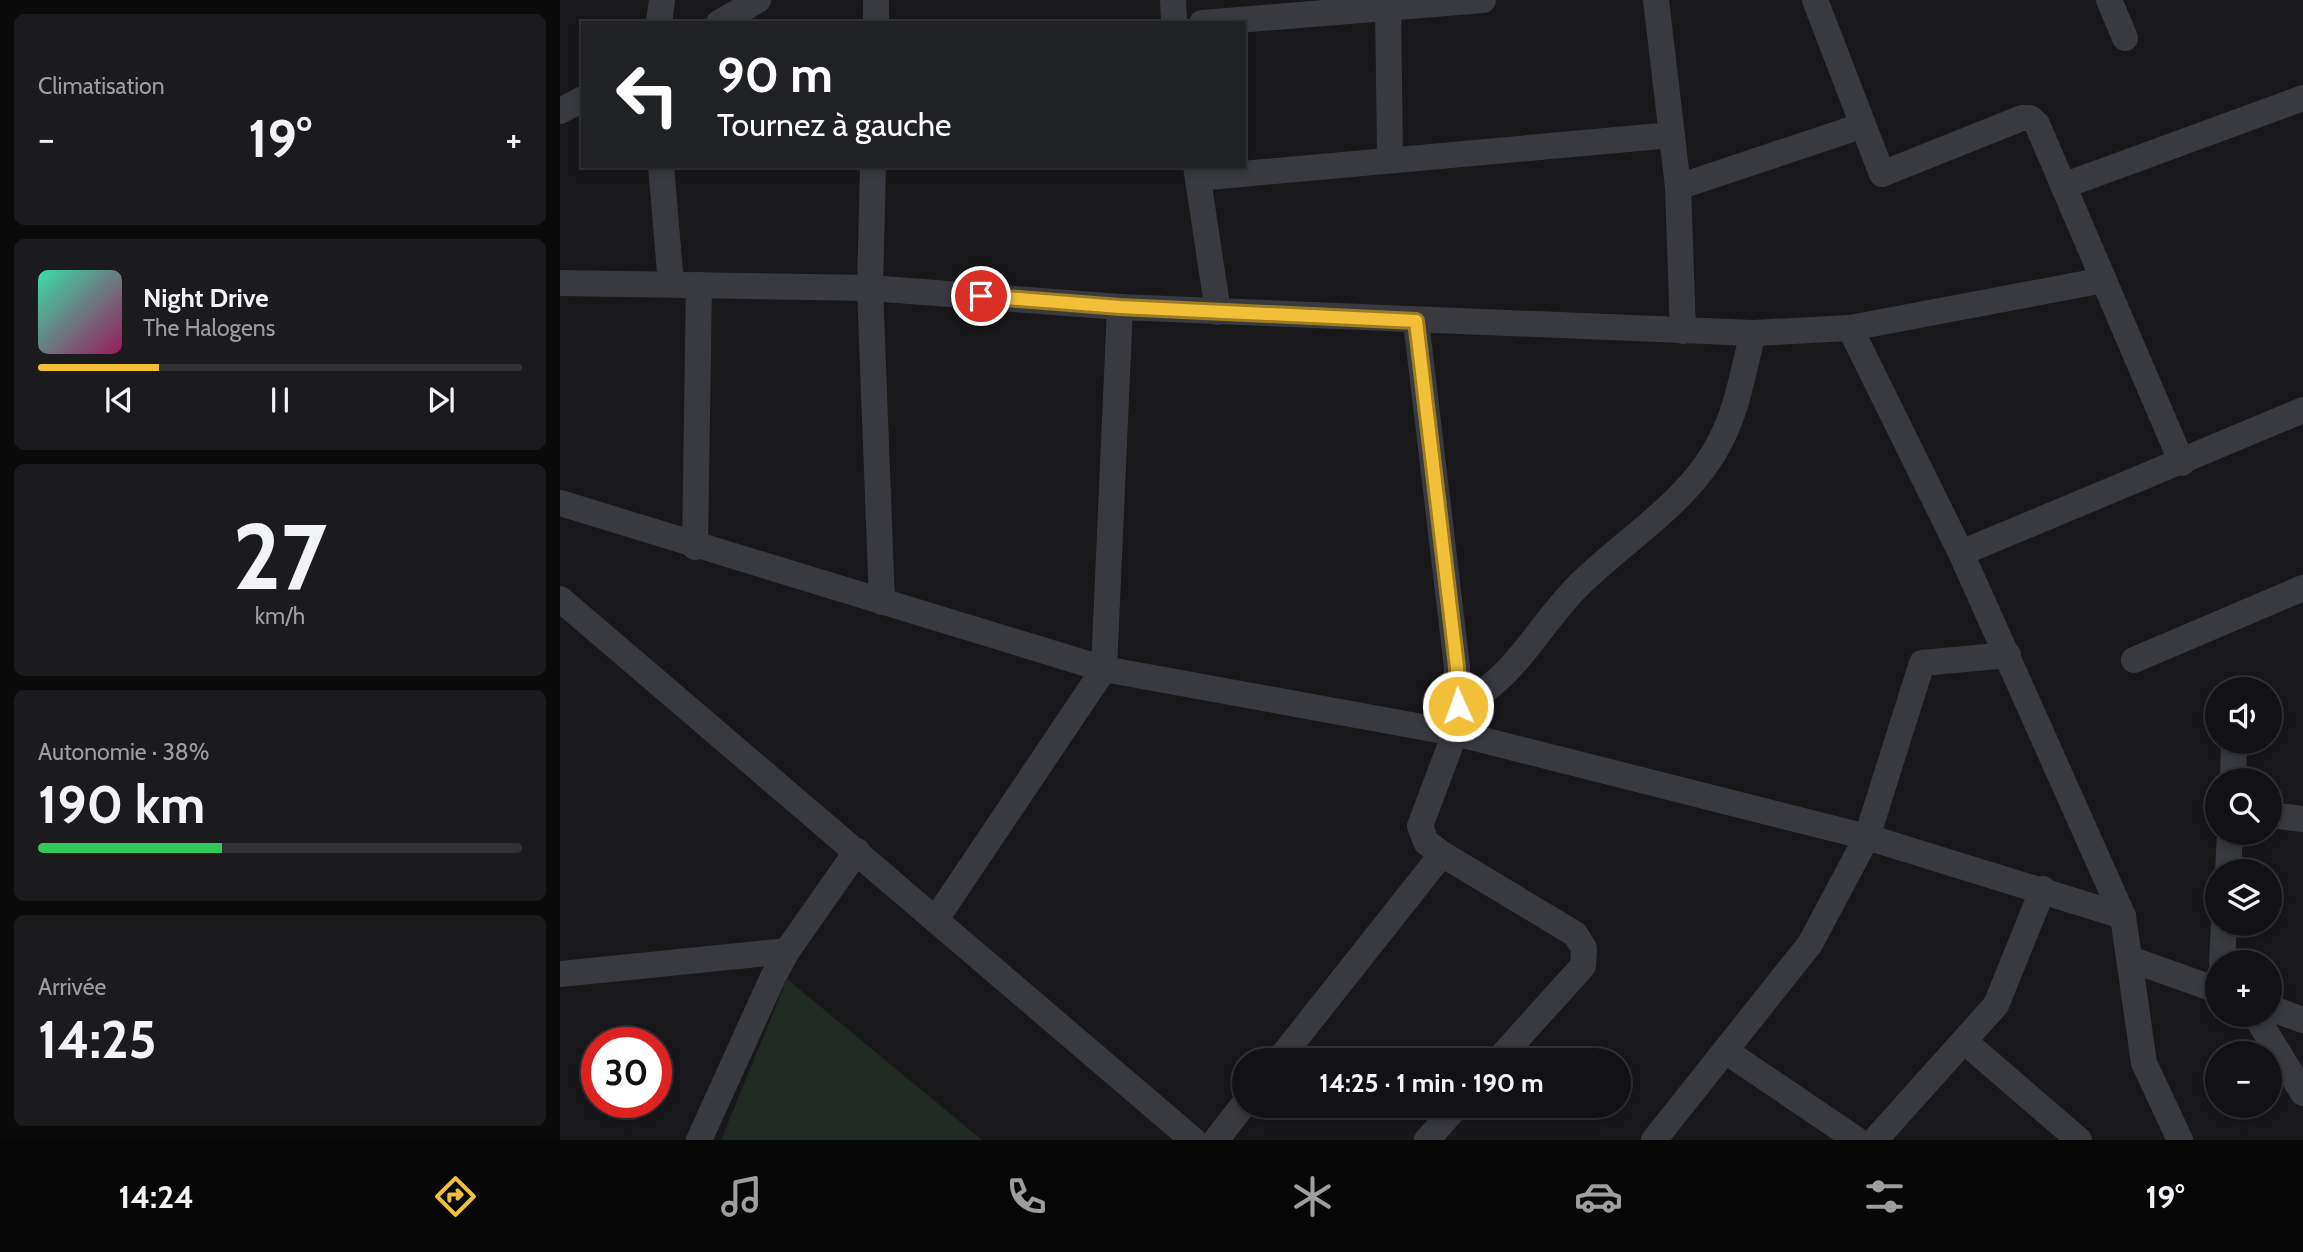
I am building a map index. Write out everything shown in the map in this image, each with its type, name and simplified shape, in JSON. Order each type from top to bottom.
[{"type":"street","points":[[659,21],[662,0]]},
{"type":"street","points":[[722,21],[758,0]]},
{"type":"street","points":[[876,0],[876,21]]},
{"type":"street","points":[[1173,0],[1174,21]]},
{"type":"street","points":[[1222,21],[1389,4],[1483,0]]},
{"type":"street","points":[[1656,0],[1678,187],[1683,331]]},
{"type":"street","points":[[2109,0],[2125,38]]},
{"type":"street","points":[[1824,3],[1861,126],[1879,171],[1885,174],[2022,118],[2030,118],[2037,124],[2182,463]]},
{"type":"street","points":[[1389,4],[1390,160]]},
{"type":"street","points":[[2063,186],[2303,97]]},
{"type":"street","points":[[560,111],[581,100]]},
{"type":"street","points":[[1678,187],[1861,126]]},
{"type":"street","points":[[1218,312],[1197,172],[1390,160],[1672,135]]},
{"type":"street","points":[[661,168],[671,285]]},
{"type":"street","points":[[873,168],[870,288],[882,601]]},
{"type":"street","points":[[560,283],[870,288],[1218,312],[1753,332],[1850,328],[2104,280]]},
{"type":"street","points":[[695,547],[699,285]]},
{"type":"street","points":[[936,919],[1104,669],[1120,307]]},
{"type":"street","points":[[1416,321],[1457,667],[1458,706],[1455,733],[1420,826],[1426,842],[1441,855],[1575,934],[1584,948],[1583,966],[1509,1048]]},
{"type":"street","points":[[1850,328],[1961,553],[2123,916],[2144,1063],[2180,1140]]},
{"type":"street","points":[[1458,706],[1484,694],[1505,675],[1576,588],[1693,483],[1722,439],[1753,332]]},
{"type":"street","points":[[1961,553],[2182,463],[2303,410]]},
{"type":"street","points":[[560,503],[695,547],[1104,669],[1455,733],[1867,837],[2043,889],[2123,916]]},
{"type":"street","points":[[2134,660],[2303,588]]},
{"type":"street","points":[[560,599],[1193,1140]]},
{"type":"street","points":[[1654,1140],[1727,1052],[1810,944],[1867,837],[1922,663],[2008,655]]},
{"type":"street","points":[[2282,817],[2303,820]]},
{"type":"street","points":[[699,1140],[787,951],[857,851]]},
{"type":"street","points":[[1288,1048],[1441,855]]},
{"type":"street","points":[[1875,1140],[1996,1005],[2043,889]]},
{"type":"street","points":[[560,974],[787,951]]},
{"type":"street","points":[[2130,959],[2205,986]]},
{"type":"street","points":[[2282,1012],[2303,1020]]},
{"type":"street","points":[[2262,1027],[2303,1093]]},
{"type":"street","points":[[1964,1041],[2078,1140]]},
{"type":"street","points":[[1727,1052],[1857,1140]]},
{"type":"street","points":[[1216,1140],[1233,1118]]},
{"type":"street","points":[[1427,1140],[1446,1118]]},
{"type":"shaded area","points":[[787,979],[982,1140],[721,1140]]},
{"type":"route","points":[[981,296],[1120,307],[1416,321],[1432,477],[1457,667],[1458,706]]}]
